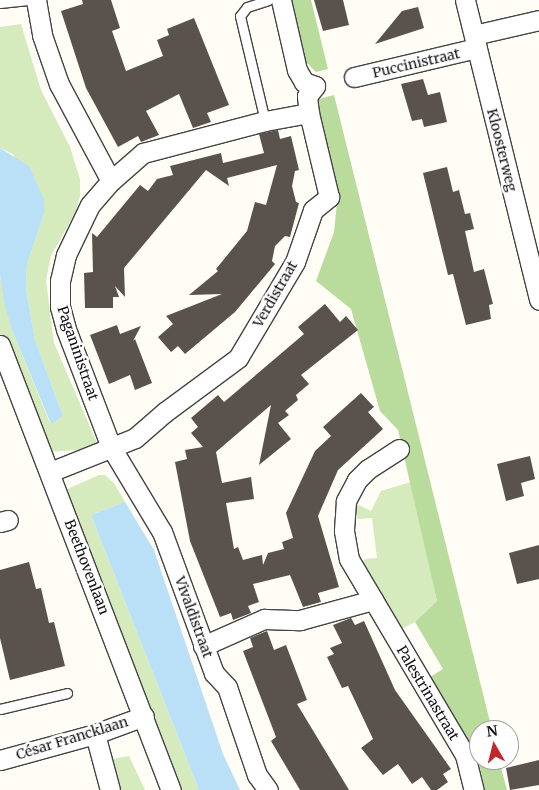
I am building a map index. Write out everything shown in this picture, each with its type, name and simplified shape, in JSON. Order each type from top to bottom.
[{"type":"street","points":[[36,0],[42,35],[59,84],[111,181]]},
{"type":"street","name":"Verdistraat","points":[[50,472],[135,438],[238,358],[295,262],[313,210],[329,197],[309,114],[307,96],[322,84],[304,82],[298,70],[281,0]]},
{"type":"street","name":"Kloosterweg","points":[[465,0],[539,300]]},
{"type":"street","name":"Puccinistraat","points":[[354,77],[475,42],[539,20]]},
{"type":"street","name":"Paganinistraat","points":[[111,447],[66,329],[60,307],[60,281],[66,255],[90,206],[111,181],[143,154],[265,121],[309,114]]},
{"type":"street","name":"Beethovenlaan","points":[[0,345],[171,790]]},
{"type":"street","name":"Vivaldistraat","points":[[111,447],[162,532],[214,673],[227,687],[257,776],[268,790]]},
{"type":"street","name":"Palestrinastraat","points":[[399,449],[368,469],[357,480],[346,502],[344,531],[349,559],[465,755],[474,790]]},
{"type":"street","points":[[203,646],[264,619],[300,620],[373,600]]},
{"type":"street","name":"César Francklaan","points":[[0,760],[95,734],[144,716]]},
{"type":"street","points":[[95,734],[110,790]]},
{"type":"lane","points":[[0,3],[28,0]]},
{"type":"lane","points":[[265,121],[240,16],[247,7],[268,0]]},
{"type":"lane","points":[[0,709],[67,692]]},
{"type":"green space","points":[[291,0],[311,0],[328,69],[316,72],[305,61]]},
{"type":"green space","points":[[21,24],[41,90],[70,147],[80,179],[80,196],[76,211],[51,256],[46,280],[54,343],[97,443],[94,449],[47,452],[0,333],[0,275],[12,330],[50,423],[63,416],[35,340],[26,289],[27,264],[44,214],[13,154],[0,148],[0,27]]},
{"type":"green space","points":[[334,95],[490,720],[469,720],[469,742],[430,677],[443,669],[415,622],[437,601],[398,430],[380,411],[351,309],[316,281],[334,232],[338,193],[315,100]]},
{"type":"green space","points":[[99,475],[105,475],[114,483],[125,502],[91,515],[199,790],[177,790],[65,490]]},
{"type":"green space","points":[[411,482],[437,601],[415,622],[402,629],[369,572],[365,574],[359,565],[365,559],[377,558],[372,518],[357,519],[353,502],[371,511],[381,491]]},
{"type":"green space","points":[[129,756],[145,790],[117,790],[112,759]]},
{"type":"green space","points":[[480,770],[502,770],[507,790],[485,790]]},
{"type":"water","points":[[0,148],[29,166],[44,199],[44,214],[27,264],[26,289],[35,340],[63,416],[51,424],[12,330],[5,306],[0,275]]},
{"type":"water","points":[[125,502],[154,550],[223,754],[240,790],[199,790],[91,515]]},
{"type":"building","points":[[82,0],[111,0],[120,28],[112,31],[126,71],[163,56],[157,40],[169,35],[167,29],[194,18],[229,105],[207,113],[211,122],[193,128],[179,94],[146,111],[159,135],[141,142],[138,136],[118,147],[86,88],[61,11],[83,4]]},
{"type":"building","points":[[314,0],[343,0],[349,25],[323,31]]},
{"type":"building","points":[[418,7],[424,28],[375,44],[402,11]]},
{"type":"building","points":[[423,79],[428,95],[440,92],[447,122],[424,127],[422,119],[412,121],[401,84]]},
{"type":"building","points":[[278,130],[280,139],[291,136],[299,170],[295,171],[292,186],[296,202],[299,203],[290,237],[285,236],[275,246],[272,261],[275,264],[235,312],[185,354],[178,346],[171,352],[158,337],[173,324],[166,316],[222,294],[189,295],[218,271],[216,269],[247,231],[255,202],[266,205],[277,165],[227,178],[229,186],[206,170],[124,268],[125,297],[115,286],[119,297],[113,297],[113,308],[85,308],[84,273],[93,272],[92,233],[97,237],[140,185],[148,191],[157,179],[173,175],[170,166],[221,153],[223,163],[264,153],[259,134]]},
{"type":"building","points":[[447,167],[453,192],[459,190],[465,214],[470,213],[474,229],[465,231],[474,272],[484,269],[493,304],[489,305],[491,319],[466,325],[453,274],[448,275],[423,173]]},
{"type":"building","points":[[325,304],[340,322],[346,316],[358,330],[301,375],[309,384],[296,395],[298,400],[285,411],[289,415],[278,423],[291,439],[259,465],[271,405],[216,452],[222,483],[251,477],[254,499],[226,503],[234,549],[238,547],[243,560],[262,555],[263,565],[268,553],[284,549],[282,542],[293,538],[286,513],[315,451],[331,436],[323,427],[361,393],[374,407],[368,412],[383,429],[338,470],[318,516],[339,587],[318,593],[321,602],[303,607],[290,575],[253,584],[259,602],[248,606],[251,613],[233,620],[231,613],[220,617],[190,541],[175,462],[187,459],[185,450],[203,447],[191,433],[198,427],[191,418],[218,395],[224,402],[250,380],[304,334],[298,327]]},
{"type":"building","points":[[117,325],[120,334],[141,326],[133,341],[135,339],[152,383],[135,390],[130,375],[109,384],[90,335]]},
{"type":"building","points":[[530,456],[535,479],[521,483],[524,496],[506,501],[497,464]]},
{"type":"building","points":[[539,545],[539,579],[517,584],[509,553]]},
{"type":"building","points":[[29,562],[36,589],[41,588],[49,623],[54,622],[65,666],[10,680],[0,638],[0,570]]},
{"type":"building","points":[[351,618],[355,625],[364,621],[395,690],[451,769],[443,774],[448,782],[437,790],[431,790],[422,777],[412,784],[398,764],[383,775],[361,748],[373,739],[348,686],[342,688],[327,657],[334,654],[330,648],[342,643],[333,625]]},
{"type":"building","points":[[267,631],[274,650],[286,645],[307,700],[297,704],[349,790],[300,790],[271,741],[276,737],[243,651],[253,647],[250,638]]},
{"type":"building","points":[[539,760],[539,785],[510,790],[506,770],[519,770],[519,765]]}]
